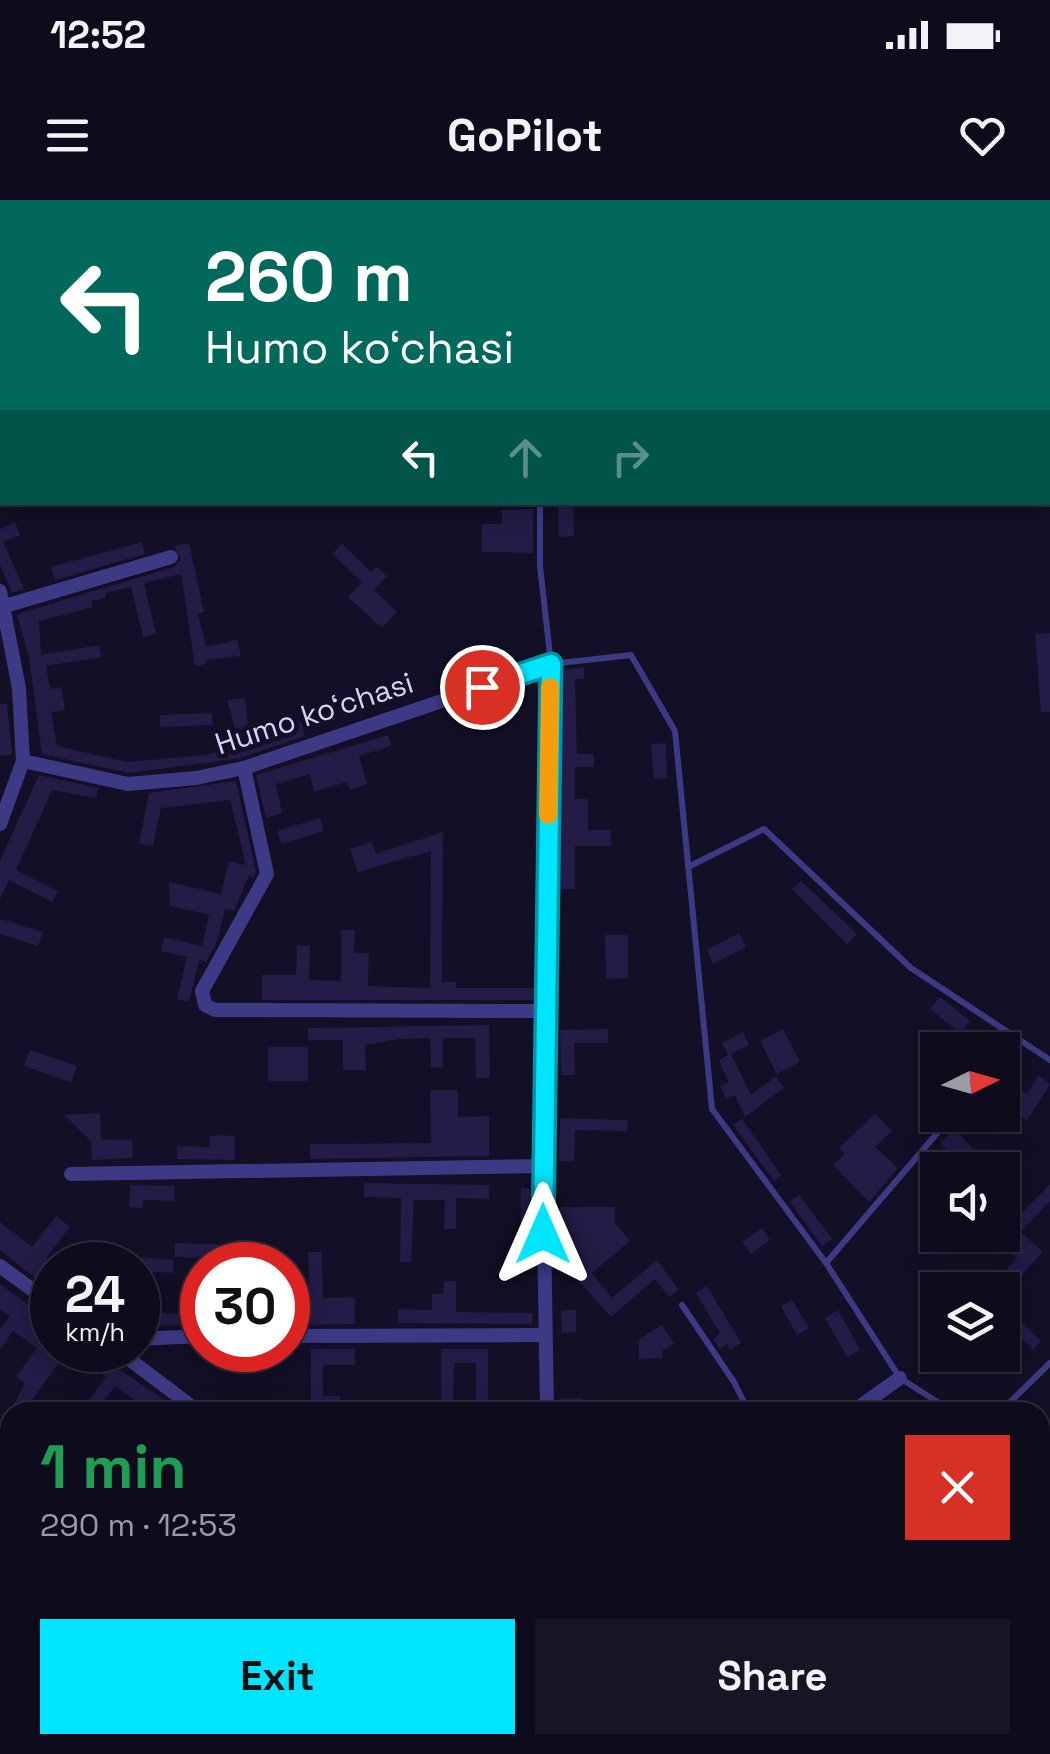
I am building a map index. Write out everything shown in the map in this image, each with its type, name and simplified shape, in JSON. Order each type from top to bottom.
[{"type":"street","points":[[0,824],[23,762],[20,688],[2,598],[171,557]]},
{"type":"street","name":"Humo koʻchasi","points":[[23,762],[148,784],[244,768],[551,664]]},
{"type":"street","points":[[547,1402],[543,1166],[551,664]]},
{"type":"street","points":[[244,768],[267,874],[202,991],[205,1006],[215,1010],[544,1011]]},
{"type":"street","points":[[71,1174],[543,1166]]},
{"type":"street","points":[[0,1266],[30,1288]]},
{"type":"street","points":[[310,1336],[544,1336]]},
{"type":"street","points":[[146,1372],[186,1402]]},
{"type":"street","points":[[866,1402],[900,1378]]},
{"type":"lane","points":[[540,505],[540,566],[551,664],[625,654],[636,658],[675,731],[712,1109],[826,1263],[900,1378],[937,1402]]},
{"type":"lane","points":[[688,867],[764,830],[911,968],[1050,1060]]},
{"type":"lane","points":[[826,1263],[938,1132]]},
{"type":"lane","points":[[682,1305],[744,1402]]},
{"type":"lane","points":[[1010,1402],[1050,1363]]},
{"type":"building","points":[[558,506],[573,506],[574,536],[559,537]]},
{"type":"building","points":[[533,509],[533,553],[482,552],[482,524],[502,524],[502,510]]},
{"type":"building","points":[[15,522],[20,535],[3,542],[24,589],[12,593],[0,565],[0,529]]},
{"type":"building","points":[[142,542],[145,554],[55,580],[51,567]]},
{"type":"building","points":[[189,543],[204,612],[198,614],[206,647],[237,640],[241,656],[205,660],[206,664],[195,666],[181,574],[144,583],[156,634],[143,637],[131,587],[105,593],[106,598],[91,601],[93,607],[39,621],[41,655],[99,645],[101,657],[46,666],[50,689],[61,687],[65,710],[51,712],[57,746],[127,762],[206,755],[240,745],[227,700],[245,698],[249,736],[301,721],[305,736],[241,758],[129,773],[42,754],[29,658],[17,614],[174,567],[181,559],[174,546]]},
{"type":"building","points":[[342,544],[371,572],[377,567],[387,576],[374,590],[397,612],[382,628],[348,597],[362,582],[332,554]]},
{"type":"building","points":[[1050,633],[1050,712],[1041,712],[1035,634]]},
{"type":"building","points":[[584,667],[584,679],[575,679],[577,754],[594,754],[594,767],[575,767],[575,799],[588,799],[588,830],[611,830],[611,846],[575,846],[575,889],[559,889],[562,670]]},
{"type":"building","points":[[0,704],[7,704],[12,754],[0,756]]},
{"type":"building","points":[[212,713],[213,725],[160,727],[160,715]]},
{"type":"building","points":[[388,735],[391,746],[359,756],[367,784],[350,790],[347,782],[314,792],[310,774],[276,784],[282,813],[266,818],[256,775]]},
{"type":"building","points":[[666,743],[667,778],[654,779],[651,744]]},
{"type":"building","points":[[39,775],[98,788],[96,798],[52,790],[16,870],[58,891],[52,902],[9,880],[0,899],[0,861]]},
{"type":"building","points":[[236,781],[256,872],[253,877],[249,875],[234,911],[225,909],[217,941],[206,962],[199,960],[189,1002],[177,999],[187,957],[161,951],[164,937],[202,946],[209,915],[170,906],[169,882],[221,894],[229,861],[246,865],[230,800],[161,808],[153,846],[139,844],[149,793]]},
{"type":"building","points":[[320,818],[324,831],[281,844],[277,831]]},
{"type":"building","points":[[443,832],[442,982],[456,982],[456,988],[535,988],[535,1000],[262,1000],[262,975],[296,975],[297,946],[310,946],[309,980],[341,981],[341,930],[355,930],[354,953],[369,953],[368,986],[430,988],[431,851],[358,872],[350,849],[372,842],[376,854]]},
{"type":"building","points":[[801,881],[857,934],[847,944],[792,889]]},
{"type":"building","points":[[0,919],[43,932],[38,946],[0,934]]},
{"type":"building","points":[[739,933],[746,947],[713,964],[707,950]]},
{"type":"building","points":[[605,935],[628,935],[628,978],[606,979]]},
{"type":"building","points":[[940,997],[970,1021],[959,1032],[930,1009]]},
{"type":"building","points":[[489,1025],[490,1078],[476,1078],[475,1038],[443,1038],[443,1067],[431,1068],[430,1038],[365,1045],[366,1070],[343,1070],[343,1040],[308,1040],[308,1028]]},
{"type":"building","points":[[608,1029],[608,1043],[574,1043],[575,1075],[561,1075],[560,1030]]},
{"type":"building","points":[[783,1029],[800,1062],[777,1074],[760,1041]]},
{"type":"building","points":[[743,1032],[749,1045],[731,1054],[751,1095],[776,1076],[784,1088],[745,1117],[735,1095],[726,1099],[720,1086],[729,1082],[719,1060],[728,1055],[722,1043]]},
{"type":"building","points":[[268,1047],[308,1047],[308,1081],[268,1081]]},
{"type":"building","points":[[30,1050],[77,1066],[71,1082],[24,1066]]},
{"type":"building","points":[[1039,1075],[1050,1084],[1027,1121],[1020,1116],[1020,1089],[1027,1094]]},
{"type":"building","points":[[430,1090],[458,1090],[458,1117],[489,1116],[489,1156],[310,1159],[310,1144],[431,1143]]},
{"type":"building","points":[[100,1113],[101,1139],[132,1140],[133,1158],[92,1160],[91,1141],[64,1115]]},
{"type":"building","points":[[875,1114],[892,1131],[875,1147],[898,1168],[869,1202],[833,1165],[845,1154],[839,1148]]},
{"type":"building","points":[[560,1118],[628,1120],[627,1131],[575,1130],[574,1161],[559,1161]]},
{"type":"building","points":[[742,1119],[781,1175],[774,1181],[733,1125]]},
{"type":"building","points":[[952,1132],[958,1132],[974,1150],[948,1152],[940,1143]]},
{"type":"building","points":[[210,1136],[235,1136],[235,1160],[177,1159],[177,1146],[210,1147]]},
{"type":"building","points":[[364,1183],[489,1185],[489,1199],[456,1198],[456,1229],[444,1229],[445,1200],[414,1200],[411,1262],[400,1262],[401,1198],[364,1197]]},
{"type":"building","points":[[1050,1184],[1050,1201],[1021,1232],[1043,1252],[1020,1277],[1020,1272],[1007,1269],[1017,1258],[1011,1252],[1020,1252],[1020,1215]]},
{"type":"building","points":[[130,1185],[175,1186],[174,1201],[143,1200],[143,1208],[129,1207]]},
{"type":"building","points":[[521,1188],[533,1189],[534,1255],[520,1255]]},
{"type":"building","points":[[799,1195],[832,1239],[822,1246],[790,1202]]},
{"type":"building","points":[[560,1207],[615,1207],[615,1223],[630,1241],[592,1273],[612,1298],[657,1260],[679,1290],[669,1297],[655,1279],[611,1317],[560,1260]]},
{"type":"building","points":[[56,1216],[70,1227],[58,1242],[36,1242]]},
{"type":"building","points":[[0,1222],[30,1245],[30,1274],[0,1250]]},
{"type":"building","points":[[762,1228],[770,1240],[751,1254],[742,1242]]},
{"type":"building","points":[[175,1243],[180,1243],[180,1257],[175,1257]]},
{"type":"building","points":[[310,1252],[322,1252],[323,1298],[355,1297],[355,1324],[310,1325]]},
{"type":"building","points":[[160,1259],[173,1260],[173,1273],[160,1272]]},
{"type":"building","points":[[444,1281],[456,1281],[456,1312],[533,1313],[532,1324],[398,1323],[398,1309],[432,1310],[432,1294],[443,1294]]},
{"type":"building","points":[[0,1284],[30,1306],[30,1343],[13,1331],[0,1350],[0,1330],[10,1316],[0,1309]]},
{"type":"building","points":[[707,1286],[741,1343],[730,1350],[727,1344],[720,1349],[713,1339],[720,1333],[696,1293]]},
{"type":"building","points":[[792,1300],[809,1328],[797,1335],[781,1306]]},
{"type":"building","points":[[561,1310],[576,1310],[576,1332],[562,1333]]},
{"type":"building","points":[[838,1310],[860,1350],[847,1357],[825,1318]]},
{"type":"building","points":[[160,1313],[180,1314],[180,1325],[160,1326]]},
{"type":"building","points":[[1024,1323],[1041,1341],[1033,1350],[1020,1336]]},
{"type":"building","points":[[662,1325],[674,1344],[662,1351],[663,1358],[639,1359],[639,1339]]},
{"type":"building","points":[[311,1349],[355,1349],[355,1365],[323,1365],[323,1396],[340,1396],[340,1402],[311,1402]]},
{"type":"building","points":[[441,1349],[488,1349],[488,1402],[476,1402],[476,1363],[454,1363],[453,1402],[441,1402]]},
{"type":"building","points":[[30,1358],[30,1372],[52,1372],[30,1402],[15,1402],[25,1383],[16,1377]]},
{"type":"building","points":[[99,1372],[123,1372],[167,1402],[138,1402],[115,1386],[103,1402],[87,1402],[106,1377]]},
{"type":"building","points":[[560,1398],[583,1398],[583,1402],[560,1402]]},
{"type":"slow traffic","points":[[548,815],[550,687]]},
{"type":"route","points":[[482,687],[551,664],[543,1234]]}]
